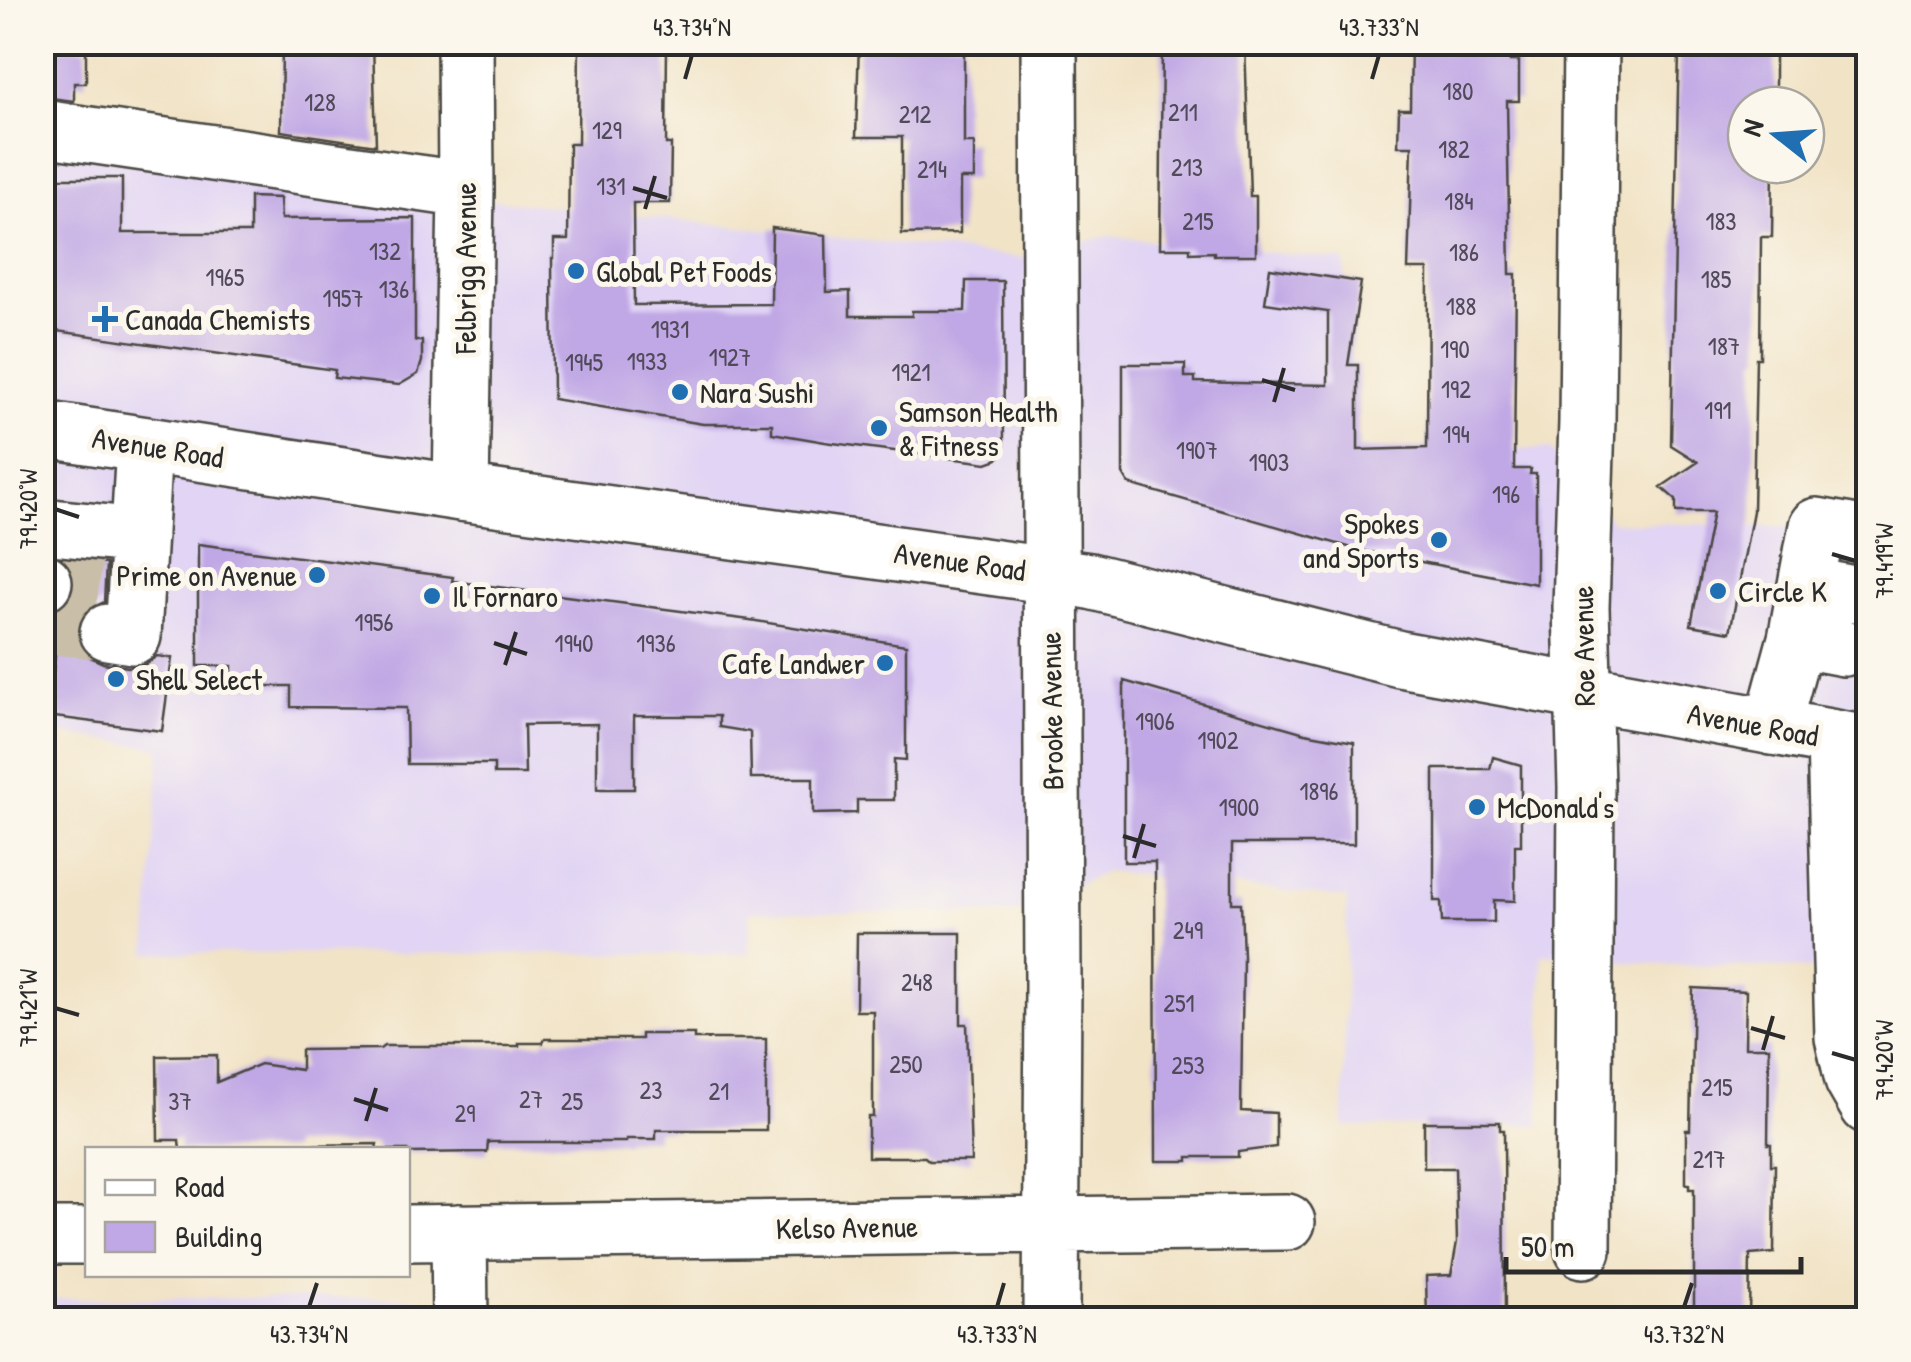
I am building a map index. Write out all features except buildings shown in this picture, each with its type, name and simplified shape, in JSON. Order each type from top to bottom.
[{"type":"street","name":"Felbrigg Avenue","points":[[461,493],[465,42]]},
{"type":"street","name":"Brooke Avenue","points":[[1049,42],[1051,1320]]},
{"type":"street","name":"Roe Avenue","points":[[1583,1250],[1586,803],[1581,607],[1591,42]]},
{"type":"street","points":[[42,128],[466,190]]},
{"type":"street","name":"Avenue Road","points":[[42,430],[1090,580],[1400,660],[1852,741]]},
{"type":"street","points":[[120,607],[139,536],[144,445]]},
{"type":"street","points":[[42,526],[139,536]]},
{"type":"street","points":[[1772,727],[1820,644],[1830,589],[1817,526],[1868,535]]},
{"type":"street","points":[[1852,741],[1843,1037],[1853,1080],[1868,1106]]},
{"type":"street","name":"Kelso Avenue","points":[[433,1233],[1286,1222]]},
{"type":"street","points":[[433,1233],[460,1320]]},
{"type":"street","points":[[42,1236],[85,1236]]},
{"type":"shaded area","points":[[43,128],[431,193],[1021,258],[1107,236],[1344,260],[1359,450],[1550,449],[1612,522],[1837,528],[1868,518],[1868,1083],[1818,969],[1652,964],[1542,954],[1540,1125],[1343,1127],[1347,898],[1108,871],[1014,914],[750,911],[749,954],[147,953],[160,748],[43,731]]},
{"type":"shaded area","points":[[419,1298],[419,1319],[43,1319],[43,1299]]},
{"type":"tunnel","points":[[44,582],[115,592]]},
{"type":"tunnel","points":[[42,626],[108,632]]},
{"type":"place","name":"Global Pet Foods","points":[[576,271]]},
{"type":"place","name":"Canada Chemists","points":[[105,319]]},
{"type":"place","name":"Nara Sushi","points":[[680,392]]},
{"type":"place","name":"Samson Health & Fitness","points":[[879,428]]},
{"type":"place","name":"Spokes and Sports","points":[[1439,540]]},
{"type":"place","name":"Prime on Avenue","points":[[317,575]]},
{"type":"place","name":"Circle K","points":[[1718,591]]},
{"type":"place","name":"Il Fornaro","points":[[432,596]]},
{"type":"place","name":"Cafe Landwer","points":[[885,663]]},
{"type":"place","name":"Shell Select","points":[[116,679]]},
{"type":"place","name":"McDonald's","points":[[1477,807]]}]
